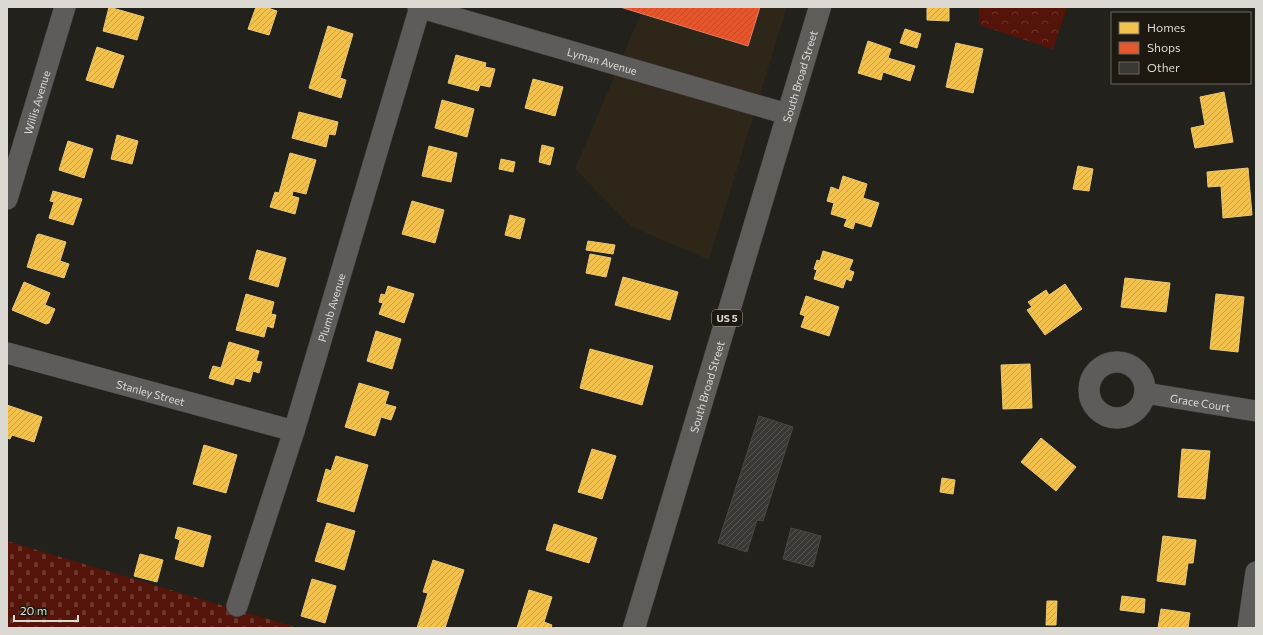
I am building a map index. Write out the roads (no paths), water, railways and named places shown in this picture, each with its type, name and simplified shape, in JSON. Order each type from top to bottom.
[{"type":"main road","name":"South Broad Street","points":[[634,628],[820,7]]},
{"type":"street","name":"Willis Avenue","points":[[7,198],[65,7]]},
{"type":"street","name":"Lyman Avenue","points":[[419,7],[787,114]]},
{"type":"street","name":"Plumb Avenue","points":[[237,606],[294,431],[419,7]]},
{"type":"street","name":"Stanley Street","points":[[7,353],[294,431]]},
{"type":"street","name":"Grace Court","points":[[1145,393],[1256,411]]},
{"type":"street","points":[[1248,628],[1256,572]]}]
